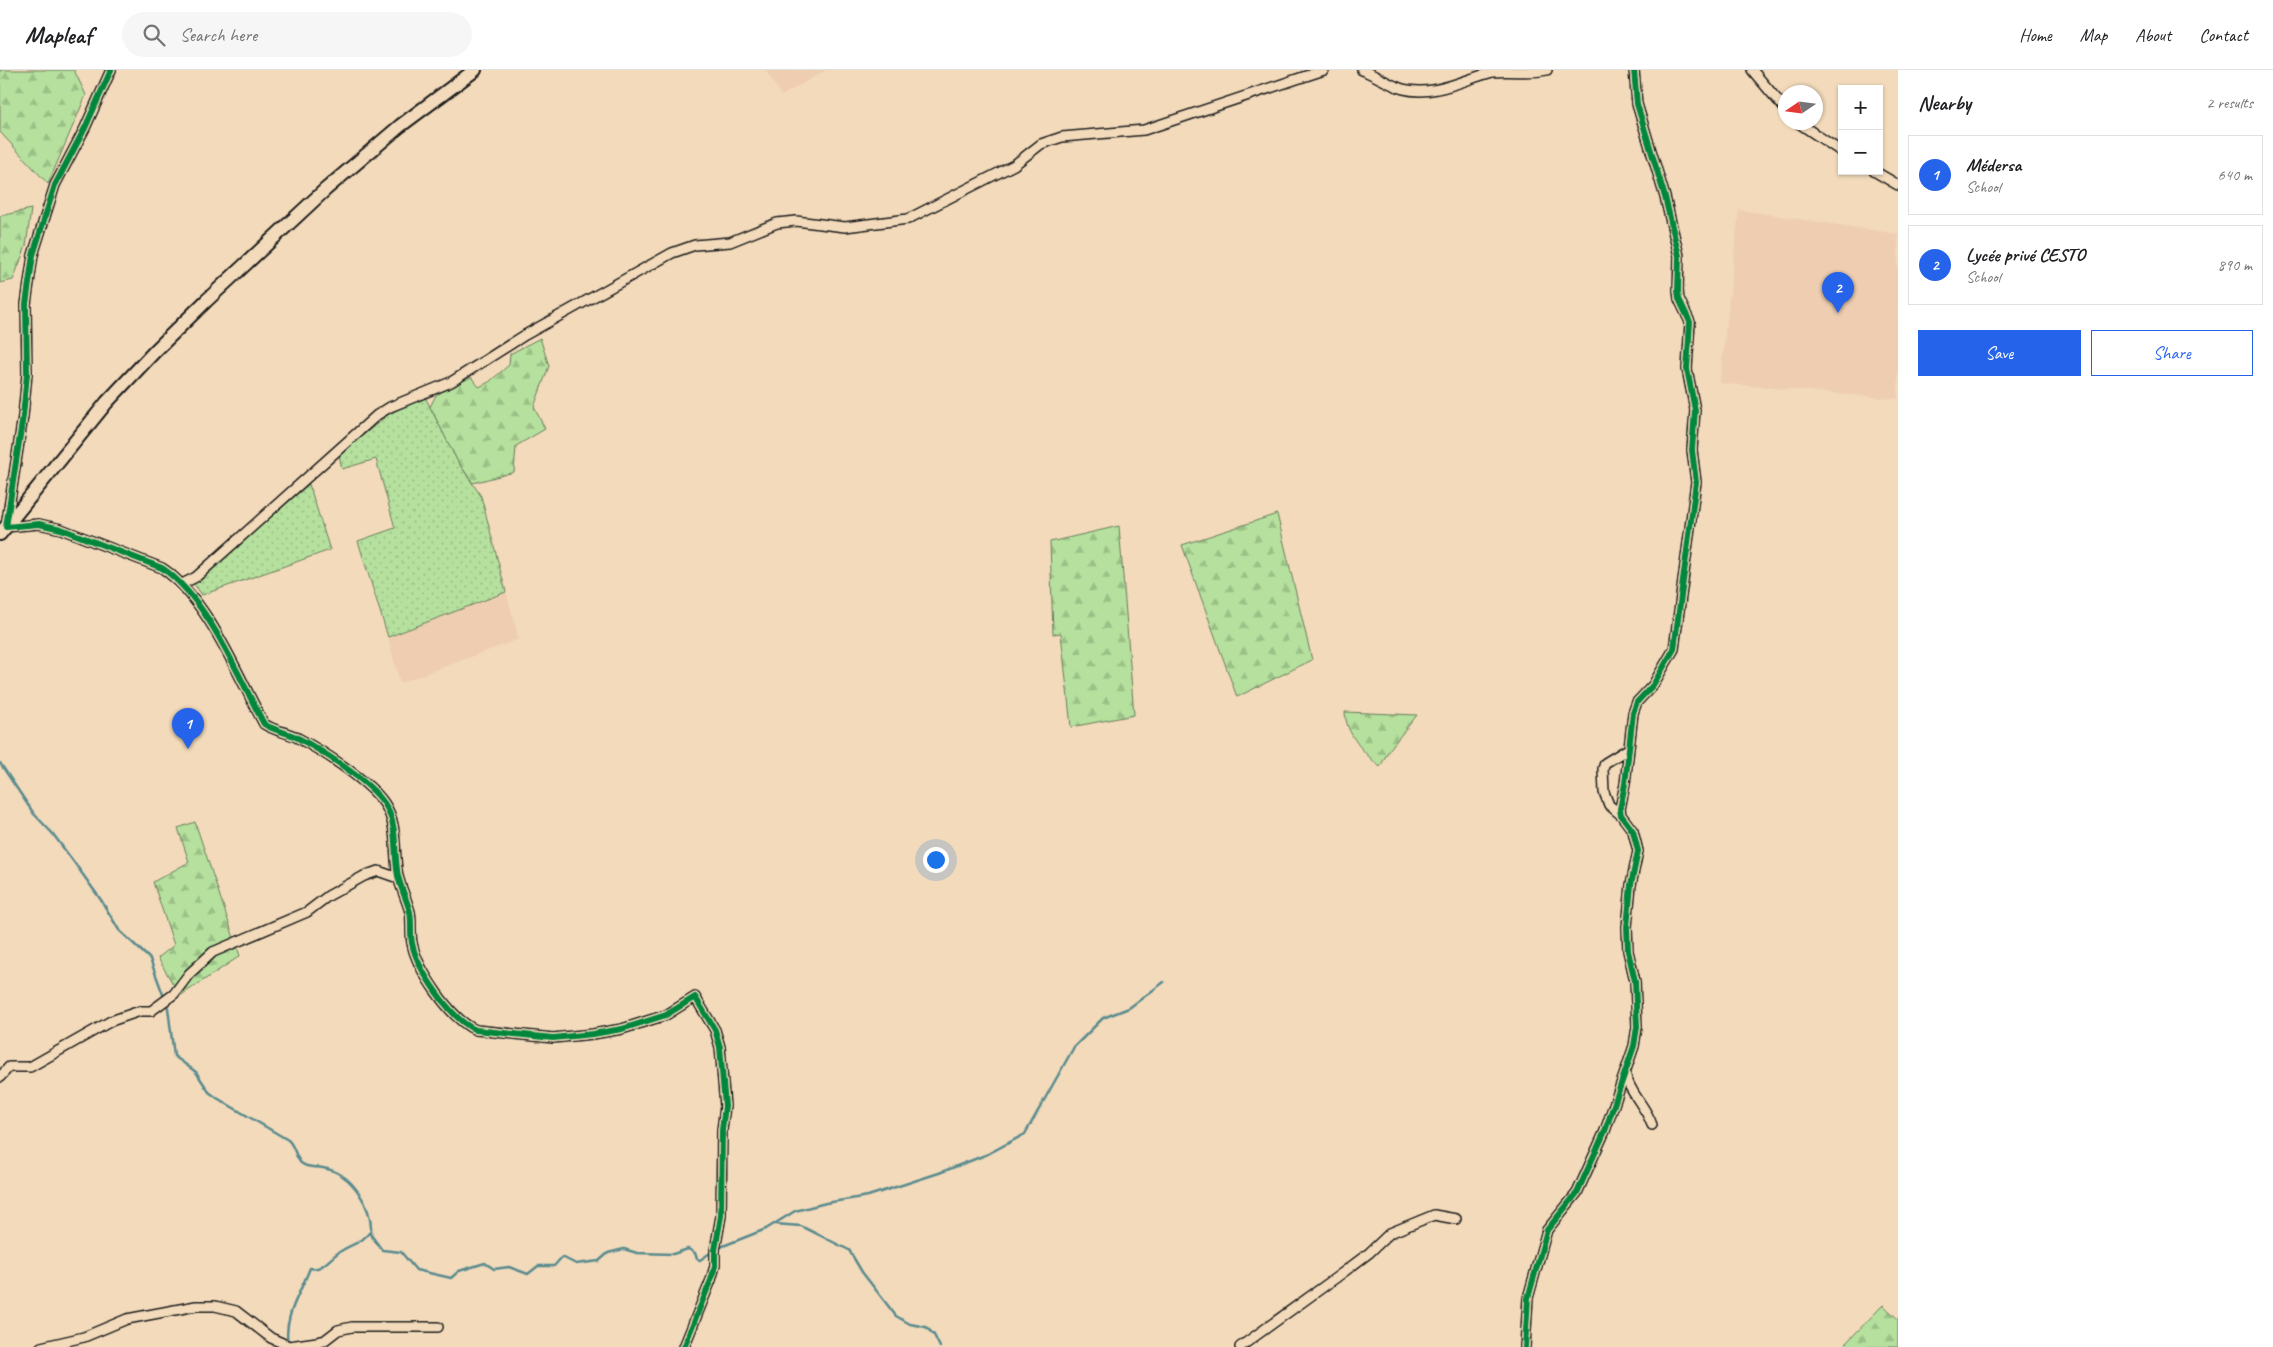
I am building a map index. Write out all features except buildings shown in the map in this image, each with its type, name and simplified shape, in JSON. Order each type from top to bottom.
[{"type":"main road","points":[[3,530],[107,402],[206,301],[340,177],[400,126],[475,70]]},
{"type":"street","points":[[111,70],[85,128],[55,185],[33,255],[26,304],[27,374],[24,416],[3,530],[39,524],[61,529],[162,568],[182,584],[210,621],[264,724],[276,731],[293,736],[362,780],[383,802],[393,819],[398,878],[410,913],[412,943],[418,960],[438,995],[466,1026],[476,1030],[553,1038],[576,1037],[622,1029],[666,1015],[695,997],[714,1030],[720,1046],[725,1106],[722,1130],[721,1216],[715,1250],[715,1266],[684,1347]]},
{"type":"street","points":[[182,584],[196,577],[378,415],[390,407],[451,382],[526,335],[672,253],[695,245],[730,242],[777,223],[796,221],[845,227],[908,219],[991,178],[1014,165],[1041,144],[1062,137],[1144,130],[1324,70]]},
{"type":"street","points":[[1362,70],[1402,89],[1416,91],[1448,88],[1495,72],[1538,72],[1547,70]]},
{"type":"street","points":[[1621,815],[1620,810],[1625,784],[1632,713],[1637,702],[1652,685],[1674,649],[1696,482],[1692,450],[1695,410],[1687,369],[1690,322],[1679,299],[1680,256],[1665,197],[1637,104],[1634,70]]},
{"type":"street","points":[[1752,70],[1778,101]]},
{"type":"street","points":[[1809,130],[1838,149]]},
{"type":"street","points":[[1881,175],[1898,185]]},
{"type":"street","points":[[1525,1347],[1528,1298],[1547,1230],[1577,1193],[1605,1131],[1634,1046],[1637,1027],[1635,981],[1628,950],[1627,927],[1631,885],[1638,851],[1633,831],[1621,815],[1609,805],[1604,792],[1603,769],[1605,763],[1628,749]]},
{"type":"street","points":[[0,1077],[8,1067],[30,1067],[110,1021],[140,1011],[151,1011],[174,994],[189,974],[213,952],[308,912],[328,896],[364,876],[378,871],[398,878]]},
{"type":"street","points":[[1625,1072],[1627,1082],[1650,1117],[1652,1125]]},
{"type":"street","points":[[1240,1347],[1369,1253],[1390,1232],[1434,1215],[1456,1219]]},
{"type":"street","points":[[42,1347],[84,1337],[127,1319],[196,1306],[215,1306],[236,1311],[271,1338],[289,1346],[325,1340],[338,1330],[352,1327],[438,1327]]},
{"type":"shaded area","points":[[766,70],[826,70],[781,96]]},
{"type":"shaded area","points":[[1739,210],[1898,234],[1898,399],[1720,383]]},
{"type":"shaded area","points":[[506,592],[519,639],[400,683],[388,637]]},
{"type":"green space","points":[[0,70],[74,70],[86,95],[48,184],[0,132]]},
{"type":"green space","points":[[31,209],[26,246],[13,280],[0,283],[0,216]]},
{"type":"green space","points":[[540,338],[549,366],[534,407],[545,429],[516,446],[514,472],[473,483],[458,462],[430,407],[436,395],[471,377],[479,387],[489,382],[509,365],[510,354]]},
{"type":"green space","points":[[425,397],[458,462],[481,496],[506,592],[388,637],[358,541],[395,528],[376,459],[342,469],[339,455],[389,414]]},
{"type":"green space","points":[[309,484],[330,550],[202,595],[194,584]]},
{"type":"green space","points":[[1277,514],[1312,660],[1237,697],[1182,545]]},
{"type":"green space","points":[[1119,526],[1134,715],[1071,727],[1061,633],[1053,634],[1050,542]]},
{"type":"green space","points":[[1345,712],[1417,715],[1389,750],[1380,767],[1356,742],[1348,728]]},
{"type":"green space","points":[[195,822],[240,956],[180,996],[158,958],[174,945],[153,882],[189,862],[178,828]]},
{"type":"green space","points":[[1883,1305],[1898,1319],[1898,1347],[1842,1347]]},
{"type":"waterway","points":[[0,763],[34,814],[53,834],[101,900],[119,930],[150,959],[168,1008],[174,1056],[196,1072],[209,1092],[217,1098],[288,1140],[301,1163],[306,1166],[334,1171],[352,1184],[365,1203],[369,1214],[371,1235],[382,1250],[401,1252],[416,1270],[451,1278],[459,1271],[485,1263],[494,1269],[509,1267],[528,1274],[538,1266],[554,1266],[562,1257],[576,1264],[599,1261],[608,1253],[624,1249],[637,1253],[673,1254],[688,1249],[695,1253],[697,1259],[700,1260],[713,1251]]},
{"type":"waterway","points":[[718,1248],[766,1229],[795,1211],[826,1203],[868,1196],[939,1173],[988,1154],[1025,1134],[1074,1047],[1103,1018],[1129,1008],[1164,982]]},
{"type":"waterway","points":[[775,1224],[801,1226],[849,1250],[862,1272],[896,1316],[910,1324],[926,1327],[934,1335],[940,1347]]},
{"type":"waterway","points":[[288,1343],[287,1333],[290,1314],[310,1268],[323,1266],[337,1254],[363,1239],[371,1231]]},
{"type":"cycle path","points":[[111,70],[85,128],[55,185],[33,255],[26,304],[27,374],[23,416],[6,527],[39,524],[61,529],[162,568],[179,582],[208,618],[264,724],[296,737],[318,750],[356,775],[377,794],[389,811],[392,820],[398,876],[410,912],[411,939],[415,954],[428,979],[446,1005],[466,1024],[476,1030],[553,1038],[593,1034],[622,1029],[666,1015],[695,997],[715,1030],[720,1047],[725,1106],[722,1130],[721,1216],[715,1250],[715,1266],[684,1347]]},
{"type":"cycle path","points":[[1525,1347],[1528,1298],[1547,1230],[1577,1193],[1605,1131],[1634,1046],[1637,1027],[1635,981],[1628,951],[1627,927],[1631,885],[1638,851],[1633,831],[1621,815],[1620,809],[1625,784],[1633,713],[1637,702],[1653,685],[1674,649],[1696,482],[1692,450],[1695,410],[1687,369],[1690,322],[1679,299],[1679,256],[1665,197],[1637,104],[1634,70]]},
{"type":"place","name":"Lycée privé CESTO","points":[[1838,313]]},
{"type":"place","name":"Médersa","points":[[188,749]]}]
